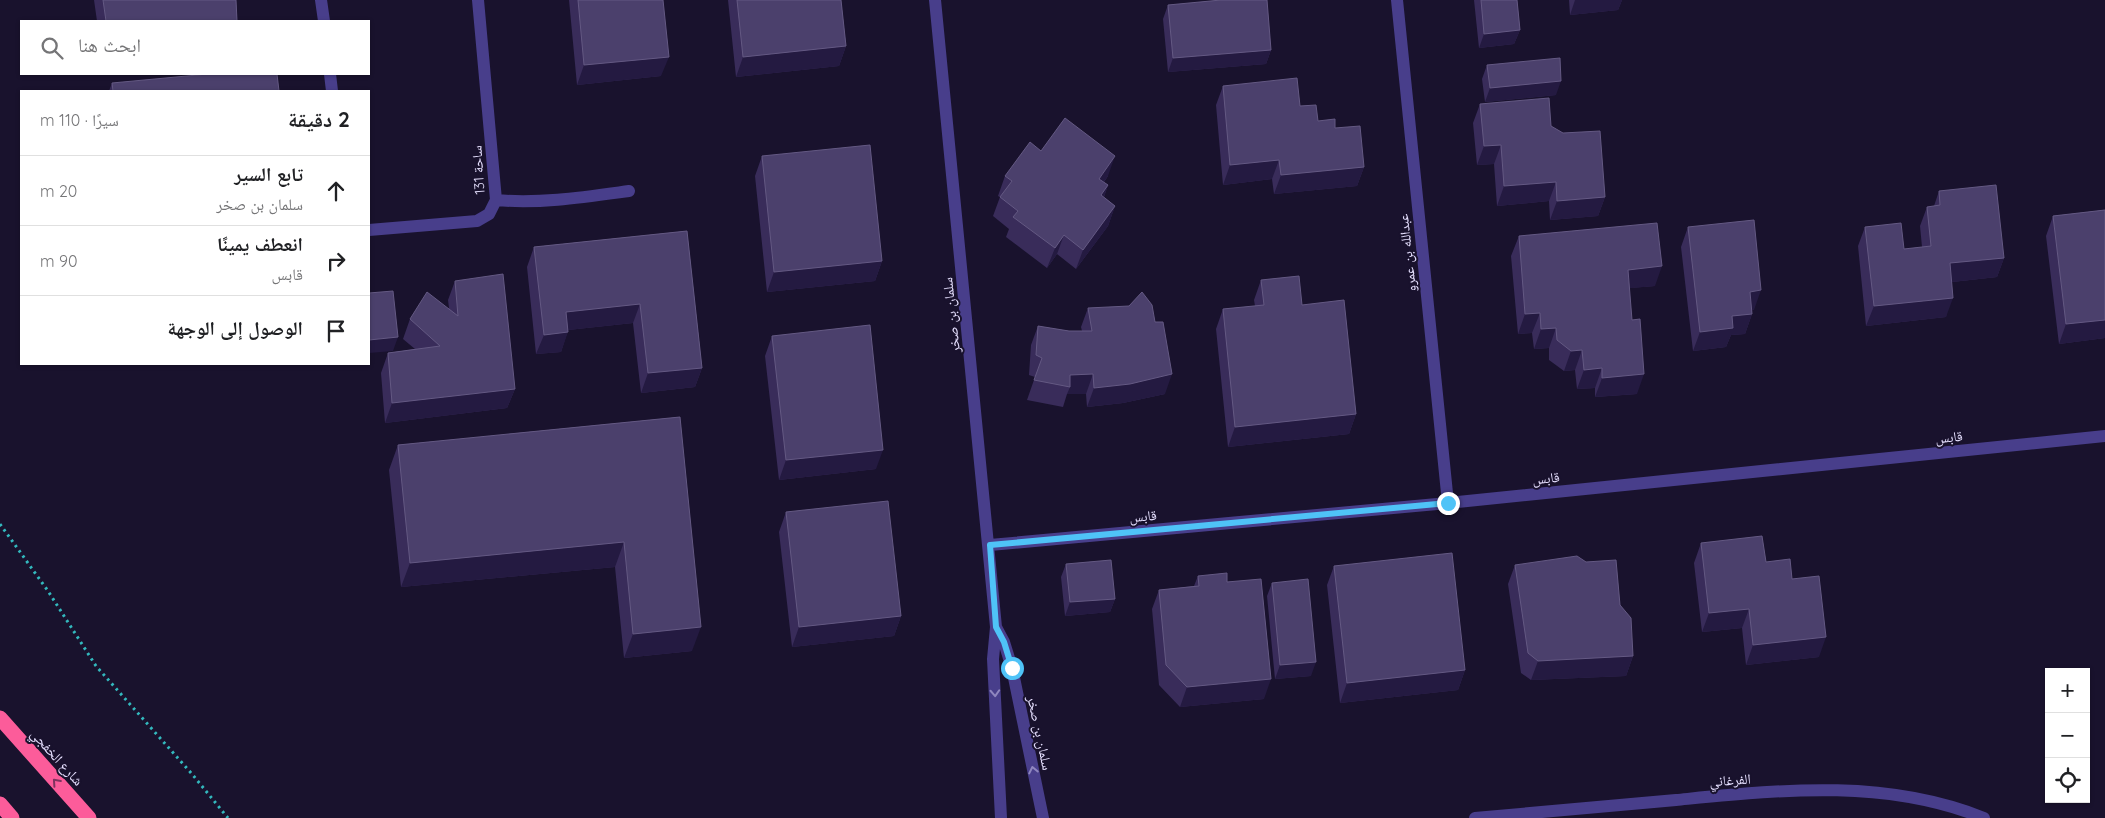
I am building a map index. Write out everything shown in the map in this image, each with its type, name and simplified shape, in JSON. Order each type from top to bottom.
[{"type":"highway","name":"شارع الخفجي","points":[[0,718],[89,818]]},
{"type":"highway","points":[[0,804],[12,818]]},
{"type":"street","points":[[321,0],[324,20]]},
{"type":"street","name":"ساحة 131","points":[[370,230],[477,221],[489,214],[496,200],[496,183],[478,0]]},
{"type":"street","name":"سلمان بن صخر","points":[[935,0],[990,545],[996,627],[993,659],[1001,818]]},
{"type":"street","name":"عبدالله بن عمرو","points":[[1397,0],[1448,503]]},
{"type":"street","points":[[330,75],[332,90]]},
{"type":"street","points":[[496,200],[518,202],[542,201],[629,192]]},
{"type":"street","name":"قابس","points":[[990,545],[1448,503],[2105,436]]},
{"type":"street","name":"سلمان بن صخر","points":[[996,627],[1004,642],[1012,668],[1042,818]]},
{"type":"street","name":"الفرغاني","points":[[1476,818],[1737,794],[1869,790],[1911,797],[1984,818]]},
{"type":"path","points":[[0,524],[48,591],[96,666],[192,774],[228,818]]},
{"type":"building","points":[[103,0],[236,0],[237,20],[106,20]]},
{"type":"building","points":[[578,0],[663,0],[669,57],[584,65]]},
{"type":"building","points":[[737,0],[841,0],[846,46],[743,57]]},
{"type":"building","points":[[1221,0],[1267,0],[1271,50],[1173,58],[1168,5]]},
{"type":"building","points":[[1481,0],[1517,0],[1520,30],[1484,34]]},
{"type":"building","points":[[1560,58],[1561,81],[1490,88],[1487,65]]},
{"type":"building","points":[[197,75],[277,75],[279,90],[113,90],[112,83]]},
{"type":"building","points":[[1297,78],[1300,106],[1316,105],[1318,121],[1335,119],[1335,128],[1360,126],[1364,167],[1281,175],[1279,160],[1230,165],[1223,86]]},
{"type":"building","points":[[1549,98],[1551,126],[1563,133],[1600,131],[1605,197],[1557,201],[1556,182],[1504,186],[1501,145],[1484,146],[1480,104]]},
{"type":"building","points":[[1065,118],[1115,156],[1099,179],[1108,185],[1101,195],[1115,206],[1083,250],[1064,235],[1055,248],[1013,217],[1018,211],[1000,197],[1012,181],[1005,176],[1030,142],[1041,151]]},
{"type":"building","points":[[870,145],[882,261],[774,272],[762,156]]},
{"type":"building","points":[[1996,185],[2004,258],[1950,263],[1953,298],[1874,306],[1865,227],[1901,223],[1904,249],[1931,246],[1927,207],[1940,205],[1939,191]]},
{"type":"building","points":[[2105,210],[2105,320],[2066,324],[2053,216]]},
{"type":"building","points":[[1754,220],[1761,290],[1750,292],[1752,314],[1732,316],[1733,328],[1700,332],[1688,227]]},
{"type":"building","points":[[1657,223],[1662,266],[1628,270],[1632,320],[1640,319],[1644,374],[1602,378],[1602,368],[1584,370],[1582,350],[1571,351],[1557,340],[1556,328],[1541,329],[1540,313],[1525,314],[1519,236]]},
{"type":"building","points":[[687,231],[702,368],[648,373],[640,304],[566,312],[568,332],[544,335],[534,247]]},
{"type":"building","points":[[503,274],[515,389],[392,403],[388,353],[440,346],[410,319],[427,292],[458,316],[455,281]]},
{"type":"building","points":[[1299,276],[1302,305],[1344,300],[1356,414],[1235,427],[1223,309],[1264,305],[1261,280]]},
{"type":"building","points":[[393,291],[398,337],[370,340],[370,293]]},
{"type":"building","points":[[1142,292],[1152,305],[1155,322],[1163,322],[1172,374],[1130,384],[1094,388],[1093,374],[1070,375],[1070,387],[1034,380],[1042,358],[1036,355],[1038,326],[1069,331],[1092,331],[1088,308],[1129,306]]},
{"type":"building","points":[[870,325],[883,450],[786,460],[772,336]]},
{"type":"building","points":[[680,417],[701,627],[633,634],[624,542],[410,563],[398,445]]},
{"type":"building","points":[[888,501],[901,616],[799,627],[786,512]]},
{"type":"building","points":[[1762,536],[1766,562],[1790,559],[1792,579],[1819,576],[1826,637],[1753,645],[1749,609],[1709,613],[1701,543]]},
{"type":"building","points":[[1452,553],[1465,670],[1347,683],[1334,566]]},
{"type":"building","points":[[1577,556],[1586,562],[1616,560],[1620,605],[1631,618],[1633,656],[1538,661],[1528,653],[1515,565]]},
{"type":"building","points":[[1111,560],[1115,599],[1070,602],[1066,564]]},
{"type":"building","points":[[1227,573],[1227,582],[1261,579],[1271,679],[1187,687],[1166,665],[1159,590],[1199,586],[1198,576]]},
{"type":"building","points":[[1308,579],[1316,662],[1280,665],[1272,583]]},
{"type":"route","points":[[1012,668],[1004,642],[996,627],[990,545],[1448,503]]}]
